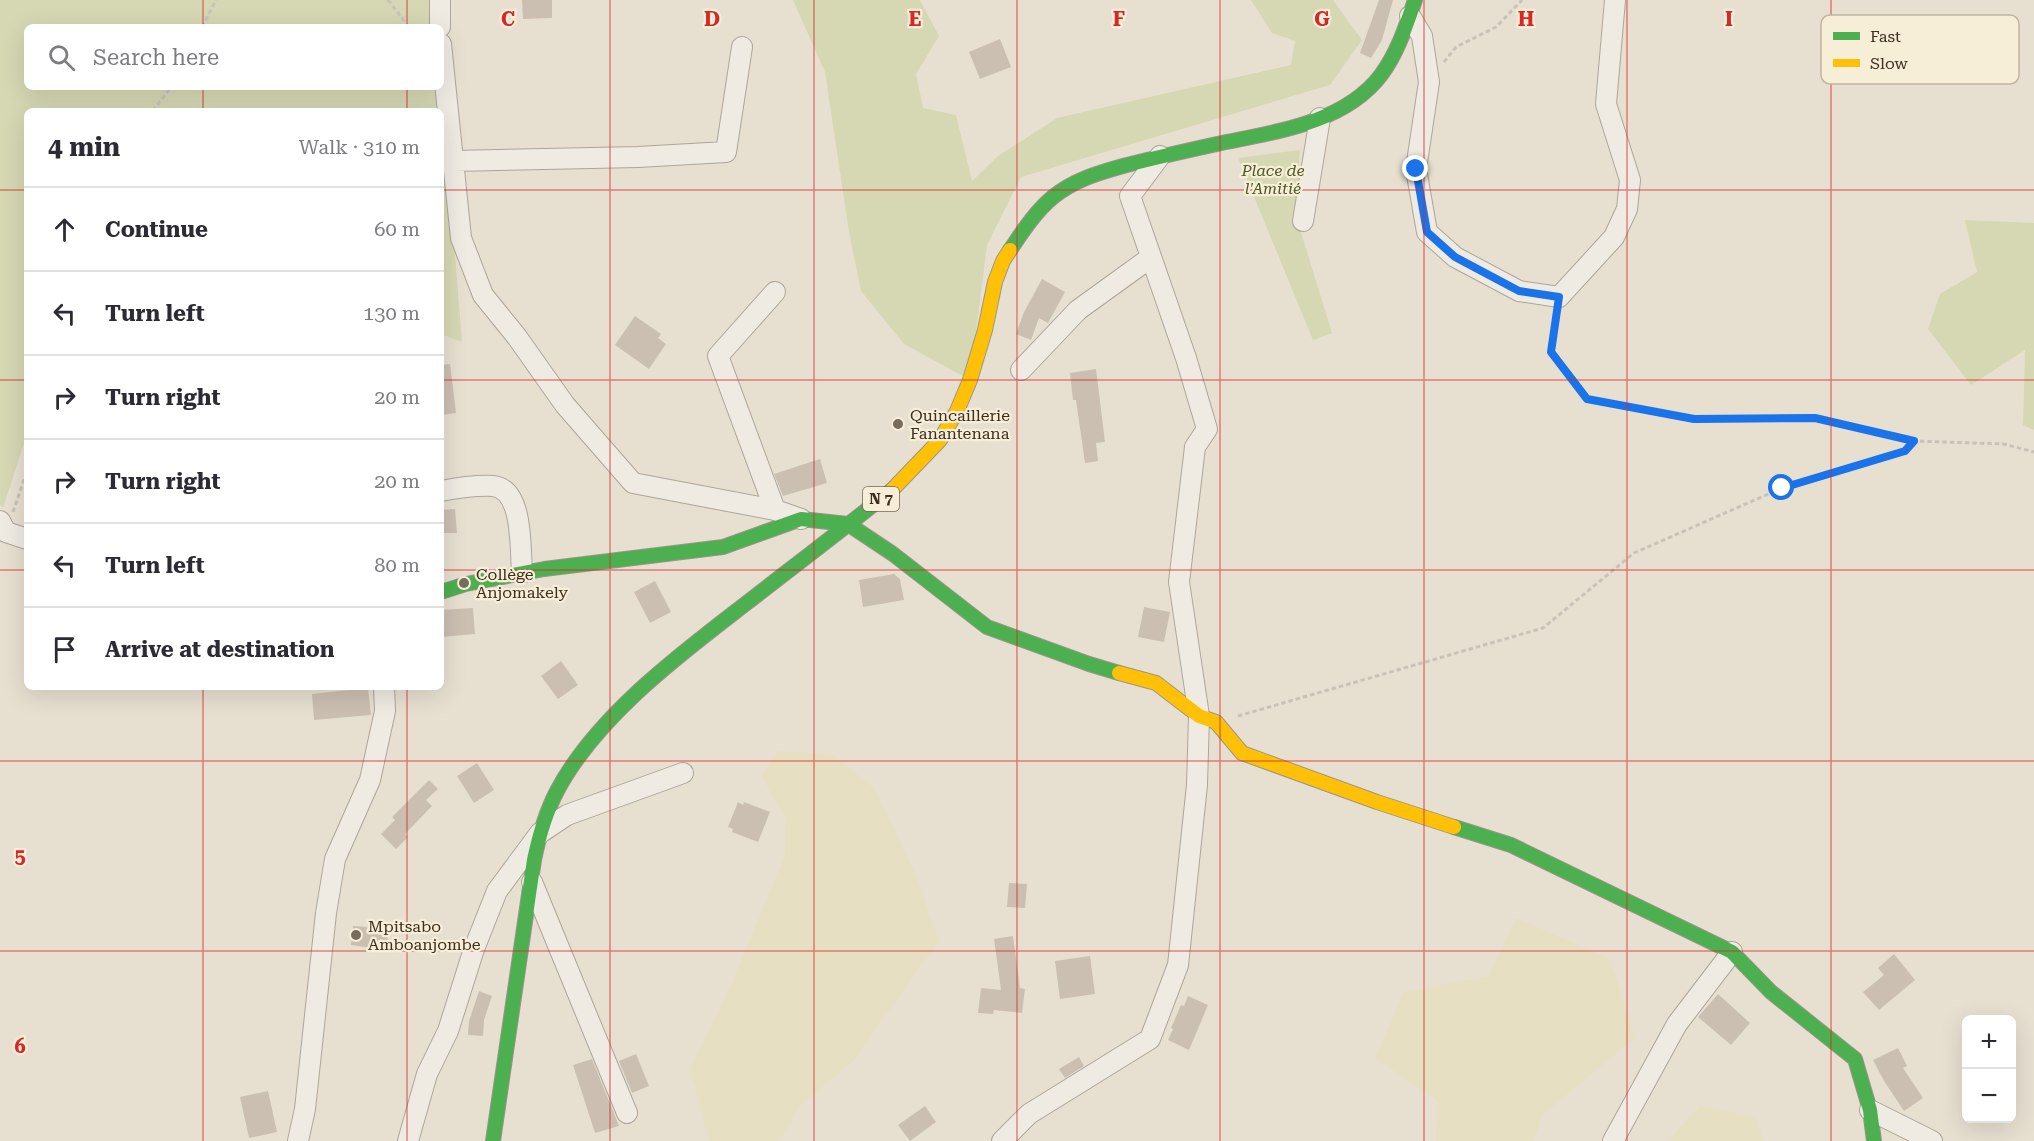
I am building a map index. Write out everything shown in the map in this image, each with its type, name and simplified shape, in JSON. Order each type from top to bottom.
[{"type":"street","points":[[440,0],[440,24]]},
{"type":"street","points":[[1412,8],[1422,36],[1429,82],[1416,169],[1427,232],[1455,257],[1519,291],[1559,297],[1614,237],[1627,209],[1630,180],[1606,104],[1615,0]]},
{"type":"street","name":"N 7","points":[[493,1141],[540,832],[557,791],[574,764],[607,722],[682,654],[898,486],[940,440],[957,411],[970,380],[986,330],[1003,261],[1032,217],[1054,196],[1085,177],[1160,156],[1285,130],[1320,118],[1352,103],[1381,75],[1398,47],[1412,8]]},
{"type":"street","points":[[453,161],[638,157],[726,152],[742,47]]},
{"type":"street","points":[[444,73],[462,238],[483,295],[517,337],[565,405],[633,483],[775,510],[801,519],[848,524],[893,554],[987,627],[1089,664],[1156,683],[1207,719],[1242,753],[1377,802],[1511,845],[1732,952],[1771,992],[1855,1059],[1870,1110],[1874,1141]]},
{"type":"street","points":[[1303,221],[1320,118]]},
{"type":"street","points":[[1002,1141],[1029,1114],[1150,1039],[1178,965],[1197,785],[1207,719],[1179,582],[1195,447],[1206,429],[1186,358],[1130,196],[1160,156]]},
{"type":"street","points":[[1021,370],[1078,310],[1150,258]]},
{"type":"street","points":[[775,292],[718,356],[775,510]]},
{"type":"street","points":[[444,491],[495,486],[508,493],[516,506],[522,573]]},
{"type":"street","points":[[444,591],[466,584],[522,573],[723,547],[801,519]]},
{"type":"street","points":[[3,526],[24,537]]},
{"type":"street","points":[[298,1141],[305,1109],[326,913],[335,859],[370,780],[386,711],[384,690]]},
{"type":"street","points":[[408,1141],[427,1074],[448,1031],[474,950],[497,891],[540,832],[567,815],[683,773]]},
{"type":"street","points":[[532,882],[627,1113]]},
{"type":"street","points":[[1613,1141],[1677,1024],[1732,952]]},
{"type":"street","points":[[1870,1110],[1932,1141]]},
{"type":"path","points":[[204,24],[216,0]]},
{"type":"path","points":[[388,0],[407,24]]},
{"type":"path","points":[[1429,82],[1456,47],[1496,27],[1522,0]]},
{"type":"path","points":[[155,108],[169,90]]},
{"type":"path","points":[[1559,297],[1551,352],[1587,399],[1694,419],[1815,418],[1914,441],[2004,444],[2034,452]]},
{"type":"path","points":[[1207,719],[1543,628],[1634,554],[1782,488],[1905,451],[1914,441]]},
{"type":"path","points":[[3,526],[24,478]]},
{"type":"shaded area","points":[[779,751],[832,754],[874,788],[916,875],[939,941],[853,1061],[801,1105],[779,1141],[709,1141],[690,1069],[733,980],[785,855],[785,819],[761,775]]},
{"type":"shaded area","points":[[1516,918],[1610,959],[1635,1038],[1541,1116],[1535,1141],[1436,1141],[1438,1101],[1375,1058],[1404,992],[1489,976]]},
{"type":"shaded area","points":[[1700,1106],[1757,1117],[1763,1141],[1667,1141]]},
{"type":"green space","points":[[0,0],[434,0],[437,24],[24,24],[24,90],[442,90],[443,108],[24,108],[24,443],[3,508],[0,504]]},
{"type":"green space","points":[[793,0],[920,0],[939,36],[916,74],[923,108],[956,115],[972,181],[998,156],[1057,118],[1291,65],[1295,41],[1272,33],[1251,0],[1333,0],[1362,40],[1330,85],[1021,177],[987,245],[970,380],[904,344],[861,291],[849,232],[825,72]]},
{"type":"green space","points":[[444,119],[462,342],[444,335]]},
{"type":"green space","name":"Place de l'Amitié","points":[[1300,150],[1296,216],[1332,333],[1313,340],[1238,158]]},
{"type":"green space","points":[[1965,220],[2034,223],[2034,430],[2023,425],[2025,350],[1971,385],[1928,329],[1940,294],[1977,272]]},
{"type":"building","points":[[522,0],[552,0],[552,18],[523,19]]},
{"type":"building","points":[[1379,0],[1393,0],[1382,40],[1371,58],[1360,53]]},
{"type":"building","points":[[1000,39],[1011,67],[980,79],[969,52]]},
{"type":"building","points":[[1042,279],[1065,292],[1048,323],[1039,318],[1031,340],[1016,334],[1024,312]]},
{"type":"building","points":[[635,316],[661,334],[658,338],[666,344],[649,369],[615,345]]},
{"type":"building","points":[[450,364],[456,413],[444,415],[444,365]]},
{"type":"building","points":[[1096,369],[1105,442],[1096,443],[1098,461],[1085,463],[1070,373]]},
{"type":"building","points":[[820,459],[827,483],[783,496],[774,474]]},
{"type":"building","points":[[455,509],[457,533],[444,533],[444,510]]},
{"type":"building","points":[[894,574],[900,579],[904,600],[863,607],[859,580]]},
{"type":"building","points":[[655,581],[671,612],[650,623],[634,592]]},
{"type":"building","points":[[1144,607],[1170,612],[1164,642],[1138,637]]},
{"type":"building","points":[[473,608],[475,634],[444,637],[444,610]]},
{"type":"building","points":[[561,661],[578,685],[558,699],[541,676]]},
{"type":"building","points":[[368,690],[371,715],[314,720],[312,694]]},
{"type":"building","points":[[477,763],[494,790],[474,803],[457,776]]},
{"type":"building","points":[[429,780],[438,789],[426,800],[432,806],[405,834],[408,837],[396,849],[381,834],[395,820],[392,817]]},
{"type":"building","points":[[738,802],[770,812],[758,842],[732,832],[733,829],[728,827]]},
{"type":"building","points":[[1009,883],[1027,884],[1025,908],[1007,907]]},
{"type":"building","points":[[353,926],[367,927],[366,932],[388,936],[385,950],[351,945]]},
{"type":"building","points":[[1013,936],[1020,988],[1025,989],[1022,1013],[994,1010],[993,1014],[978,1013],[981,988],[1001,990],[994,939]]},
{"type":"building","points":[[1894,954],[1915,980],[1879,1010],[1863,992],[1884,975],[1878,968]]},
{"type":"building","points":[[1090,956],[1095,994],[1060,999],[1055,961]]},
{"type":"building","points":[[479,991],[492,996],[484,1020],[483,1036],[468,1035],[469,1021]]},
{"type":"building","points":[[1718,994],[1750,1023],[1731,1045],[1698,1017]]},
{"type":"building","points":[[1188,996],[1208,1005],[1189,1050],[1168,1040],[1181,1005],[1184,1006]]},
{"type":"building","points":[[1898,1048],[1907,1066],[1903,1068],[1923,1098],[1904,1111],[1873,1060]]},
{"type":"building","points":[[636,1054],[649,1086],[632,1093],[619,1061]]},
{"type":"building","points":[[1079,1057],[1084,1066],[1065,1078],[1059,1069]]},
{"type":"building","points":[[592,1059],[619,1126],[595,1133],[573,1065]]},
{"type":"building","points":[[268,1091],[277,1132],[249,1138],[240,1097]]},
{"type":"building","points":[[925,1106],[936,1122],[910,1141],[898,1125]]},
{"type":"traffic: fast","points":[[1010,250],[1047,203],[1061,191],[1086,178],[1146,160],[1284,130],[1328,115],[1348,105],[1366,92],[1387,66],[1401,39],[1415,0]]},
{"type":"traffic: fast","points":[[493,1141],[534,860],[549,807],[557,791],[594,738],[641,689],[719,624],[892,490]]},
{"type":"traffic: fast","points":[[444,591],[466,584],[544,569],[723,547],[801,519],[848,524],[893,554],[987,627],[1119,673]]},
{"type":"traffic: fast","points":[[1454,827],[1511,845],[1732,952],[1771,992],[1855,1059],[1870,1110],[1874,1141]]},
{"type":"traffic: slow","points":[[892,490],[940,440],[957,411],[970,380],[985,330],[995,282],[1010,250]]},
{"type":"traffic: slow","points":[[1119,673],[1156,683],[1199,716],[1216,722],[1242,753],[1454,827]]},
{"type":"place","name":"Quincaillerie Fanantenana","points":[[898,424]]},
{"type":"place","name":"Collège Anjomakely","points":[[464,583]]},
{"type":"place","name":"Mpitsabo Amboanjombe","points":[[356,935]]},
{"type":"route","points":[[1416,169],[1427,232],[1455,257],[1519,291],[1559,297],[1551,352],[1587,399],[1694,419],[1815,418],[1914,441],[1905,451],[1782,488]]}]
